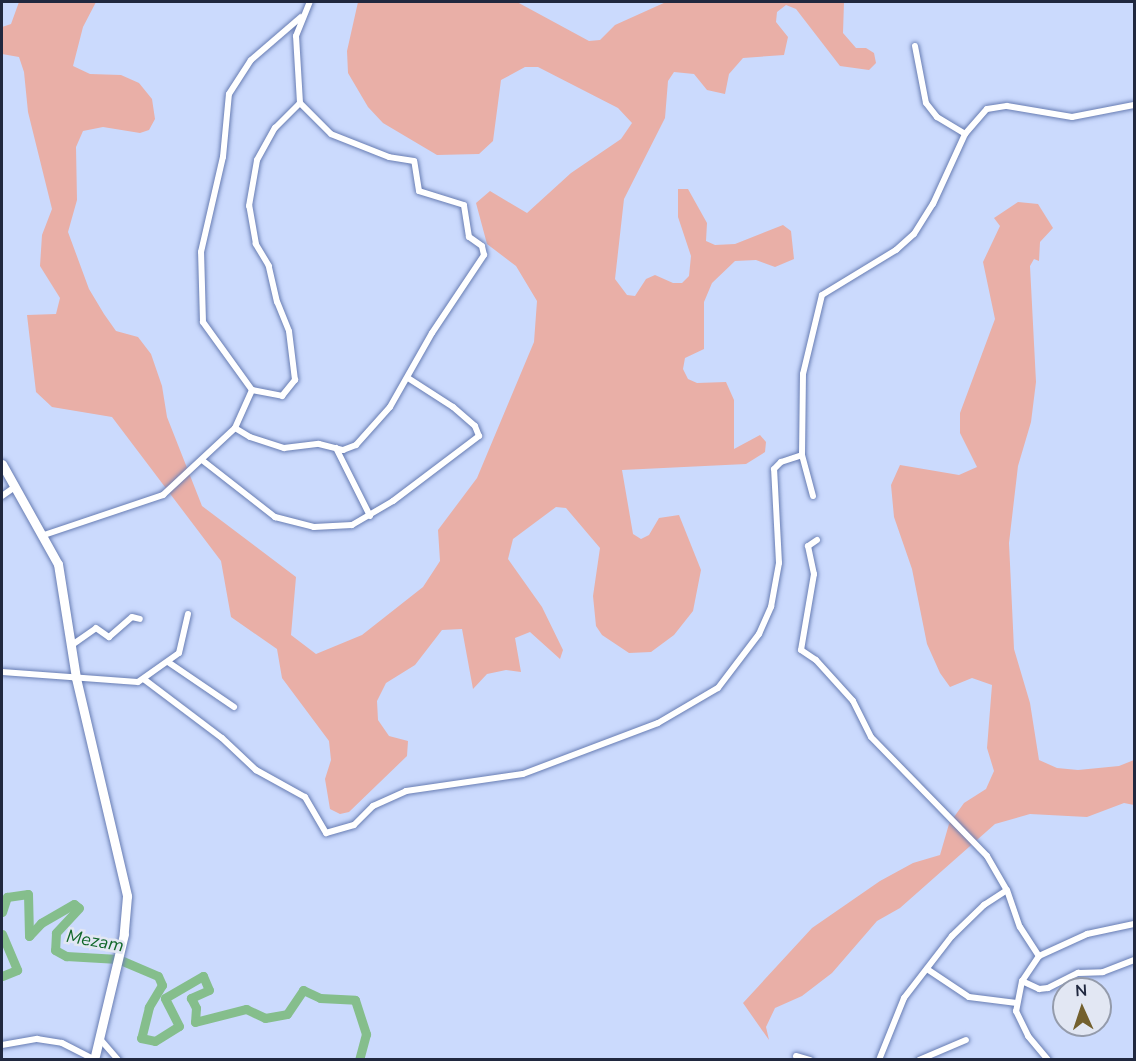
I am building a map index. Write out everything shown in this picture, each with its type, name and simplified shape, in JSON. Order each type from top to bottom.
[{"type":"street","points":[[300,103],[275,128],[257,160],[249,206],[255,244],[269,266],[277,302],[289,331],[295,380],[282,396],[252,390],[203,322],[201,252],[223,157],[229,94],[251,60],[302,16],[310,2]]},
{"type":"street","points":[[235,428],[250,437],[284,448],[319,444],[350,449],[367,436],[408,378],[432,333],[467,285],[484,250],[469,237],[464,205],[419,191],[414,161],[389,157],[330,134],[300,103],[295,58],[302,16]]},
{"type":"street","points":[[915,46],[926,103],[937,117],[965,134]]},
{"type":"street","points":[[813,496],[802,455],[802,374],[822,295],[896,250],[914,234],[933,204],[965,134],[984,112],[995,107],[1072,117],[1134,105]]},
{"type":"street","points":[[202,460],[260,508],[291,522],[314,527],[352,525],[370,516],[479,436],[475,426],[453,407],[408,378]]},
{"type":"street","points":[[44,535],[150,501],[178,484],[235,428],[252,390]]},
{"type":"street","points":[[336,448],[370,516]]},
{"type":"street","points":[[145,680],[222,738],[256,770],[305,797],[326,834],[354,825],[373,806],[406,790],[523,774],[658,723],[718,688],[759,634],[771,607],[778,563],[774,469],[781,462],[802,455]]},
{"type":"street","points":[[2,464],[44,535],[58,564],[76,678],[127,896],[127,916],[94,1059],[62,1043],[37,1039],[2,1045]]},
{"type":"street","points":[[2,496],[15,487]]},
{"type":"street","points":[[816,540],[808,546],[814,574],[801,650],[816,660],[853,701],[871,736],[987,856],[1007,890],[1020,927],[1039,956]]},
{"type":"street","points":[[2,672],[128,683],[145,680],[181,650],[188,614]]},
{"type":"street","points":[[72,645],[96,628],[109,637],[132,617],[140,618]]},
{"type":"street","points":[[168,662],[234,707]]},
{"type":"street","points":[[879,1059],[904,998],[952,936],[984,904],[1007,890]]},
{"type":"street","points":[[1048,1059],[1021,1025],[1017,1003],[1022,981],[1039,956],[1087,934],[1134,924]]},
{"type":"street","points":[[1022,981],[1039,989],[1048,988],[1078,973],[1103,972],[1134,960]]},
{"type":"street","points":[[927,969],[969,997],[1017,1003]]},
{"type":"street","points":[[100,1039],[118,1059]]},
{"type":"street","points":[[919,1059],[966,1040]]},
{"type":"street","points":[[796,1056],[810,1059]]},
{"type":"shaded area","points":[[19,2],[96,2],[83,27],[73,66],[90,74],[121,75],[139,83],[152,99],[155,119],[149,130],[140,133],[103,127],[83,131],[76,147],[77,200],[68,232],[89,289],[104,314],[116,331],[138,337],[151,354],[162,386],[167,417],[202,506],[296,577],[291,635],[316,654],[362,635],[423,587],[440,561],[438,530],[477,478],[534,342],[537,301],[516,266],[487,244],[476,203],[490,191],[527,213],[571,173],[621,139],[632,123],[618,108],[538,67],[525,67],[501,80],[493,141],[479,154],[437,155],[383,123],[368,107],[348,73],[347,51],[358,2],[517,2],[589,41],[600,40],[615,25],[666,2],[844,2],[843,33],[856,48],[866,48],[874,53],[876,63],[869,70],[840,66],[796,9],[786,5],[777,12],[776,22],[788,37],[784,55],[743,58],[729,74],[725,94],[707,90],[694,74],[674,72],[668,81],[665,118],[624,199],[615,279],[627,295],[635,296],[646,279],[655,275],[673,283],[682,283],[689,276],[691,256],[678,217],[678,189],[688,189],[707,223],[706,241],[715,245],[735,244],[783,225],[791,231],[794,259],[775,267],[756,260],[735,261],[712,283],[704,302],[704,349],[685,358],[683,369],[688,379],[697,383],[726,382],[734,400],[734,449],[760,435],[766,442],[765,452],[746,464],[622,470],[633,534],[641,539],[649,535],[659,518],[679,515],[701,570],[693,611],[674,635],[651,652],[629,653],[602,635],[596,626],[593,596],[600,548],[566,508],[556,507],[513,539],[508,559],[542,607],[563,650],[560,659],[530,632],[515,638],[521,672],[506,670],[487,674],[473,689],[462,629],[442,630],[415,665],[386,683],[377,701],[378,720],[389,736],[408,741],[407,756],[349,812],[340,814],[330,809],[325,779],[331,760],[329,741],[282,678],[277,649],[231,617],[221,561],[112,417],[52,407],[36,392],[27,315],[56,314],[60,298],[40,266],[42,235],[52,209],[28,112],[24,72],[19,57],[2,54],[2,27],[11,24]]},
{"type":"shaded area","points":[[1018,202],[1038,204],[1053,228],[1040,242],[1039,261],[1034,259],[1030,266],[1036,382],[1031,422],[1018,466],[1009,543],[1014,649],[1030,703],[1039,760],[1057,768],[1078,770],[1119,766],[1134,760],[1134,805],[1124,803],[1087,817],[1030,814],[995,824],[900,908],[877,921],[832,973],[802,996],[775,1008],[766,1027],[769,1040],[743,1003],[812,928],[880,881],[913,863],[940,855],[949,824],[964,803],[986,789],[994,771],[987,748],[992,685],[972,678],[950,687],[940,673],[927,644],[912,569],[894,517],[891,485],[900,465],[959,475],[977,467],[960,433],[960,413],[995,319],[983,262],[1000,226],[994,218]]},
{"type":"waterway","name":"Mezam","points":[[2,912],[7,897],[28,894],[29,936],[41,923],[74,904],[79,908],[56,933],[55,950],[66,956],[118,959],[158,976],[162,985],[149,1007],[141,1038],[155,1041],[179,1026],[165,998],[203,976],[209,990],[191,998],[196,1008],[195,1022],[246,1009],[265,1018],[287,1014],[303,990],[320,998],[355,1000],[366,1034],[359,1060]]},
{"type":"waterway","name":"Mezam","points":[[2,934],[17,970],[2,976]]}]
